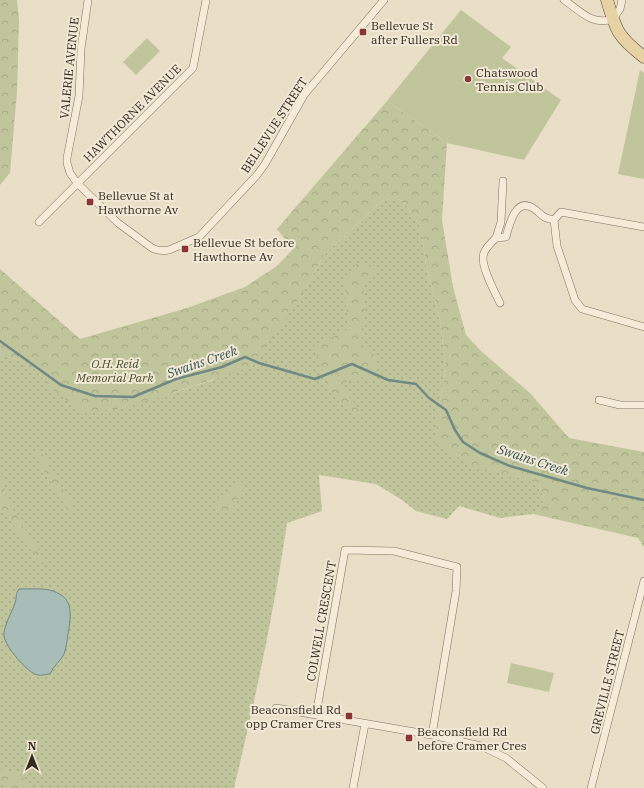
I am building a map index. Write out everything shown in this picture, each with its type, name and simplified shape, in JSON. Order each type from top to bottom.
[{"type":"main road","points":[[608,0],[617,30],[623,39],[644,57]]},
{"type":"street","name":"VALERIE AVENUE","points":[[77,184],[70,173],[67,158],[79,96],[81,49],[88,0]]},
{"type":"street","name":"HAWTHORNE AVENUE","points":[[38,222],[193,68],[206,0]]},
{"type":"street","name":"BELLEVUE STREET","points":[[77,184],[122,226],[155,250],[169,250],[195,239],[203,233],[257,175],[265,164],[304,95],[384,0]]},
{"type":"street","points":[[564,0],[589,18],[596,21],[613,19],[620,9],[622,0]]},
{"type":"street","points":[[500,304],[484,266],[483,254],[496,238],[501,222],[503,181]]},
{"type":"street","points":[[496,238],[506,237],[512,216],[518,209],[524,206],[531,207],[543,218],[554,220]]},
{"type":"street","points":[[554,220],[561,212],[644,227]]},
{"type":"street","points":[[554,220],[559,252],[575,300],[582,309],[644,327]]},
{"type":"street","points":[[599,400],[620,405],[644,405]]},
{"type":"street","name":"COLWELL CRESCENT","points":[[316,715],[345,550],[394,551],[457,567],[456,591],[432,735]]},
{"type":"street","name":"GREVILLE STREET","points":[[591,788],[644,581]]},
{"type":"street","points":[[276,708],[432,735],[481,746],[506,758],[543,788]]},
{"type":"street","points":[[353,788],[365,724]]},
{"type":"green space","points":[[0,0],[17,0],[19,20],[17,92],[10,173],[0,185]]},
{"type":"green space","name":"Chatswood Tennis Club","points":[[461,10],[511,47],[502,58],[561,100],[524,160],[447,143],[387,101]]},
{"type":"green space","points":[[147,38],[160,51],[136,75],[123,62]]},
{"type":"green space","points":[[640,70],[644,73],[644,179],[618,174]]},
{"type":"green space","name":"O.H. Reid Memorial Park","points":[[387,101],[447,143],[442,220],[453,287],[466,335],[482,352],[530,393],[569,438],[644,452],[644,547],[638,538],[533,514],[545,500],[538,483],[472,466],[435,444],[438,412],[446,367],[440,321],[426,266],[421,227],[406,205],[396,197],[382,201],[324,255],[280,328],[250,367],[161,397],[119,409],[84,412],[55,392],[30,363],[0,355],[0,269],[80,339],[187,308],[245,287],[277,266],[293,249],[277,229]]},
{"type":"green space","points":[[396,197],[406,205],[421,227],[426,266],[440,321],[446,367],[438,412],[516,477],[538,483],[545,500],[533,514],[500,518],[459,506],[447,519],[416,511],[402,500],[376,484],[319,475],[322,511],[287,523],[264,656],[234,788],[0,788],[0,355],[30,363],[55,392],[161,397],[213,380],[306,287],[324,255],[382,201]]},
{"type":"green space","points":[[356,264],[381,269],[363,284],[365,304],[361,346],[379,358],[370,379],[359,377],[343,383],[345,391],[365,417],[360,416],[339,402],[326,383],[314,345],[350,329],[346,305],[345,279]]},
{"type":"green space","points":[[41,452],[74,508],[69,512],[34,454]]},
{"type":"green space","points":[[0,470],[8,502],[39,551],[45,568],[1,508]]},
{"type":"green space","points":[[239,482],[246,483],[231,512],[218,510],[218,498]]},
{"type":"green space","points":[[511,663],[554,673],[549,692],[507,683]]},
{"type":"green space","points":[[0,769],[18,774],[33,788],[5,788],[0,782]]},
{"type":"water","points":[[19,589],[41,589],[53,591],[60,594],[69,606],[70,623],[65,651],[63,657],[53,668],[50,674],[39,675],[29,670],[18,659],[5,641],[5,628]]},
{"type":"waterway","name":"Swains Creek","points":[[0,341],[61,385],[95,396],[133,397],[176,379],[222,367],[245,357],[259,363],[315,379],[352,364],[388,380],[416,384],[429,398],[446,410],[455,430],[463,442],[480,453],[510,466],[587,488],[644,500]]},
{"type":"place","name":"Bellevue St after Fullers Rd","points":[[363,32]]},
{"type":"place","name":"Chatswood Tennis Club","points":[[468,79]]},
{"type":"place","name":"Bellevue St at Hawthorne Av","points":[[90,202]]},
{"type":"place","name":"Bellevue St before Hawthorne Av","points":[[185,249]]},
{"type":"place","name":"Beaconsfield Rd opp Cramer Cres","points":[[349,716]]},
{"type":"place","name":"Beaconsfield Rd before Cramer Cres","points":[[409,738]]}]
